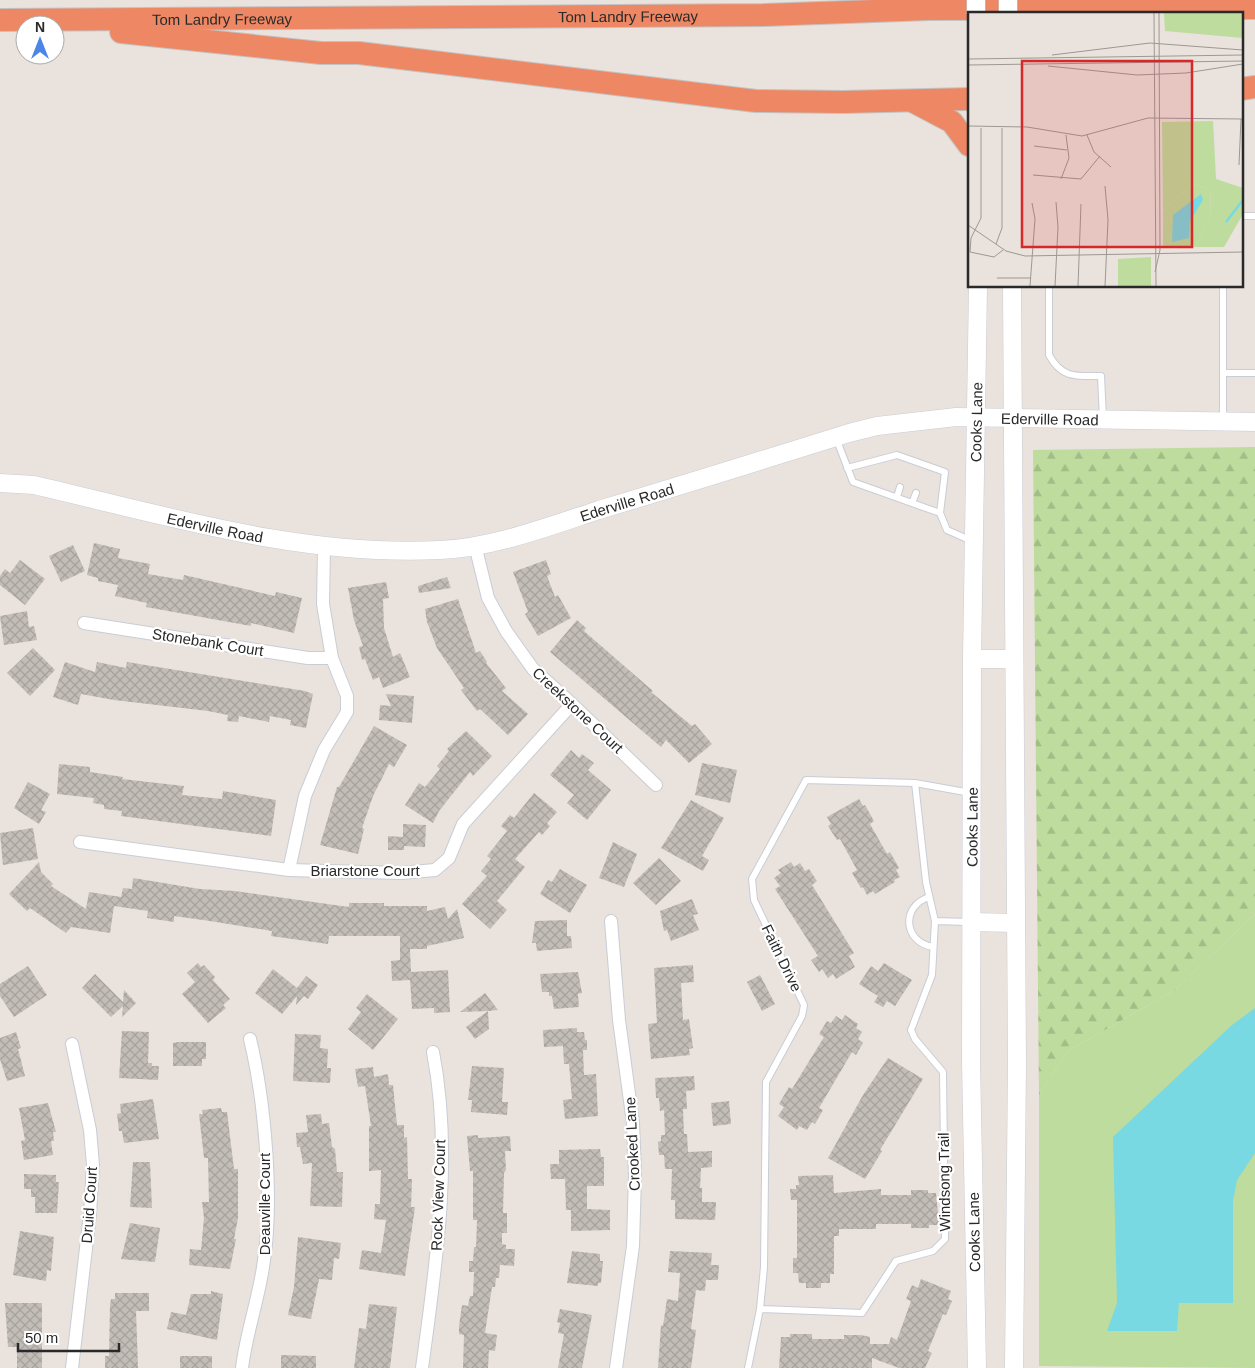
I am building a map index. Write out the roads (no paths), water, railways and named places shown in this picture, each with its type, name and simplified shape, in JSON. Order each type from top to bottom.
[{"type":"highway","name":"Tom Landry Freeway","points":[[3,20],[744,15],[929,9],[1255,8]]},
{"type":"highway","points":[[65,26],[321,53],[359,53],[756,101],[968,99]]},
{"type":"highway","points":[[1242,88],[1255,87]]},
{"type":"highway","points":[[911,100],[952,122],[968,145]]},
{"type":"main road","name":"Cooks Lane","points":[[977,1368],[971,1071],[972,659],[978,288]]},
{"type":"main road","points":[[1012,288],[1017,1074],[1014,1368]]},
{"type":"main road","name":"Ederville Road","points":[[0,483],[34,485],[266,539],[324,547],[441,550],[475,545],[540,528],[835,437],[885,425],[956,417],[1255,422]]},
{"type":"main road","points":[[972,659],[1014,659]]},
{"type":"main road","points":[[972,922],[1015,923]]},
{"type":"street","name":"Creekstone Court","points":[[475,545],[488,598],[506,631],[532,670],[572,704],[656,785]]},
{"type":"street","points":[[289,870],[305,796],[324,750],[347,712],[347,696],[332,658],[323,604],[324,547]]},
{"type":"street","name":"Stonebank Court","points":[[84,623],[308,658],[332,658]]},
{"type":"street","name":"Briarstone Court","points":[[80,842],[289,870],[401,873],[434,870],[449,858],[463,824],[572,704]]},
{"type":"street","name":"Crooked Lane","points":[[611,921],[619,1020],[633,1123],[635,1174],[633,1246],[616,1368]]},
{"type":"street","name":"Deauville Court","points":[[242,1368],[246,1338],[263,1268],[267,1226],[265,1153],[259,1088],[250,1038]]},
{"type":"street","name":"Druid Court","points":[[72,1044],[90,1130],[93,1165],[90,1214],[72,1368]]},
{"type":"street","name":"Rock View Court","points":[[422,1368],[440,1230],[440,1104],[433,1052]]},
{"type":"lane","points":[[1242,216],[1255,216]]},
{"type":"lane","points":[[1049,288],[1049,355],[1054,364],[1065,373],[1101,376],[1103,420]]},
{"type":"lane","points":[[1222,288],[1222,422]]},
{"type":"lane","points":[[1222,373],[1255,373]]},
{"type":"lane","points":[[835,437],[852,482],[940,514]]},
{"type":"lane","points":[[847,468],[897,455],[925,467],[945,472],[940,514],[947,530],[975,542]]},
{"type":"lane","points":[[897,498],[900,487]]},
{"type":"lane","points":[[912,503],[916,493]]},
{"type":"lane","name":"Faith Drive","points":[[760,1309],[764,1267],[766,1082],[802,1016],[804,1005],[754,900],[752,879],[806,780],[915,783],[973,793]]},
{"type":"lane","name":"Windsong Trail","points":[[760,1309],[862,1312],[896,1261],[932,1251],[945,1239],[943,1072],[915,1039],[911,1030],[932,975],[932,947],[935,921],[930,897],[915,783]]},
{"type":"lane","points":[[930,897],[917,903],[908,921],[915,939],[932,947]]},
{"type":"lane","points":[[935,921],[972,922]]},
{"type":"lane","points":[[748,1368],[760,1309]]},
{"type":"water","points":[[1255,1008],[1255,1153],[1237,1180],[1233,1201],[1233,1303],[1179,1303],[1177,1331],[1107,1331],[1117,1303],[1113,1137],[1232,1025]]}]
